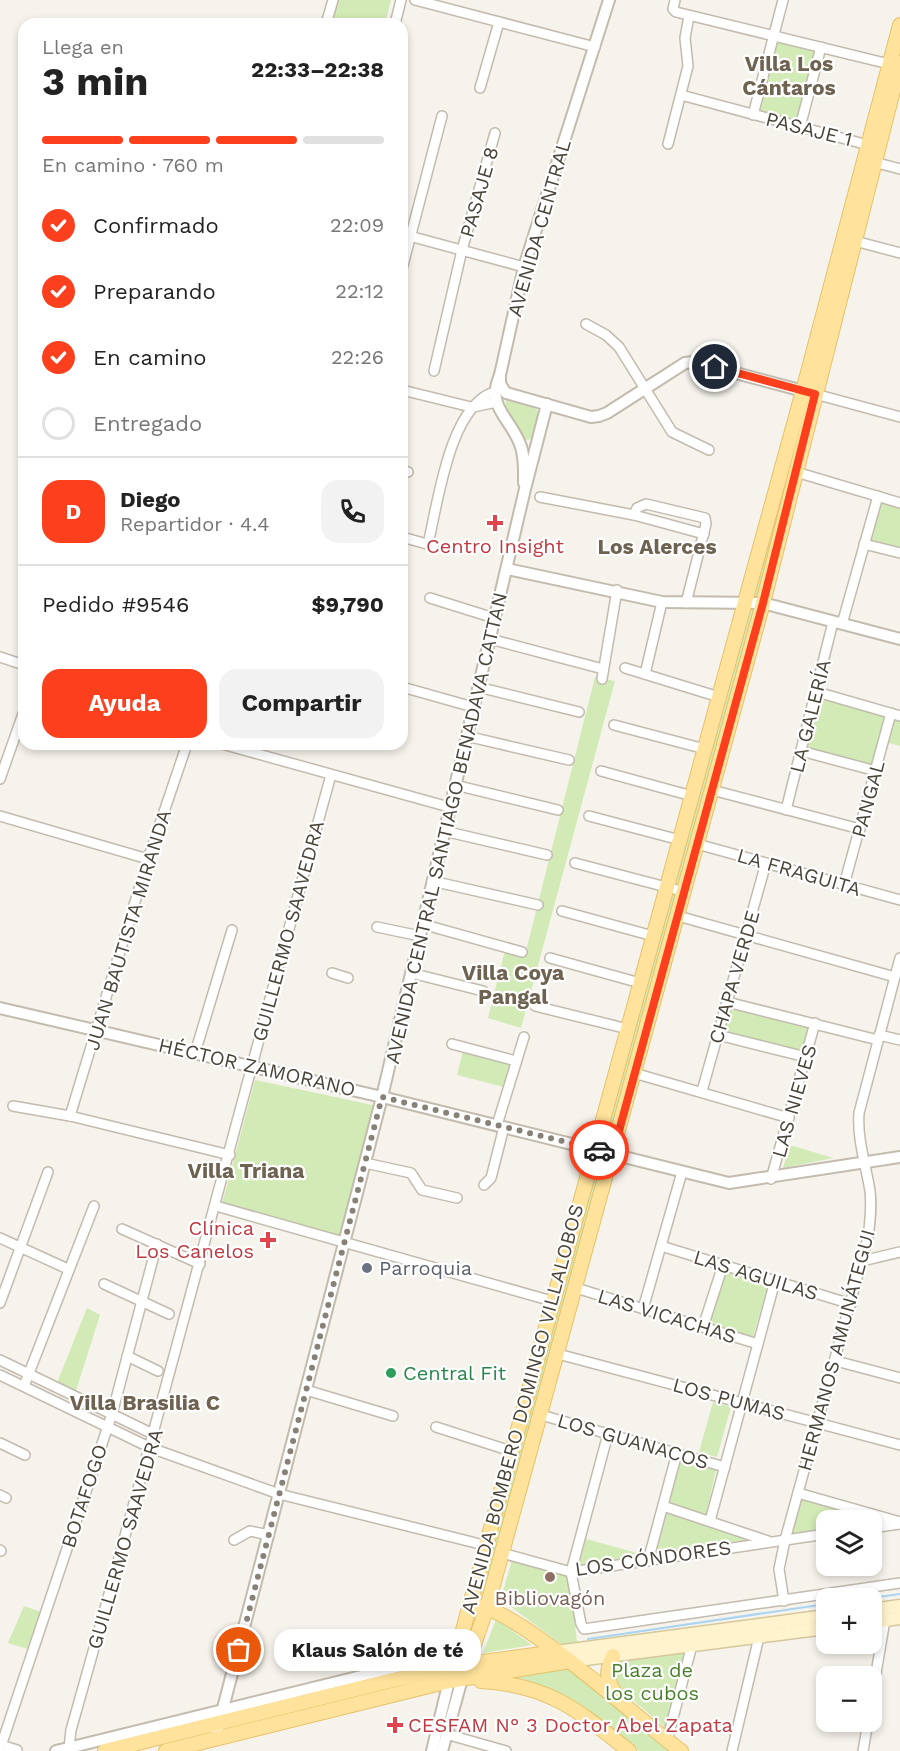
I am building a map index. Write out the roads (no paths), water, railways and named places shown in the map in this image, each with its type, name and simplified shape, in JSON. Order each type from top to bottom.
[{"type":"main road","name":"AVENIDA BOMBERO DOMINGO VILLALOBOS","points":[[454,1676],[455,1653],[484,1545],[745,602],[855,241],[895,63],[900,25]]},
{"type":"main road","name":"AVENIDA BOMBERO DOMINGO VILLALOBOS","points":[[467,1664],[487,1607],[541,1415],[763,603],[796,472],[809,392],[868,145],[895,63]]},
{"type":"main road","points":[[882,1609],[900,1606]]},
{"type":"main road","points":[[466,1612],[476,1607],[487,1607],[570,1661],[681,1751]]},
{"type":"main road","points":[[454,1676],[467,1664],[816,1617]]},
{"type":"main road","points":[[882,1620],[900,1618]]},
{"type":"main road","points":[[105,1751],[165,1736],[221,1716],[454,1676],[816,1629]]},
{"type":"main road","points":[[613,1656],[607,1669],[607,1681],[620,1702]]},
{"type":"main road","points":[[166,1751],[454,1676],[527,1686],[579,1711],[630,1751]]},
{"type":"main road","points":[[142,1751],[165,1736]]},
{"type":"street","points":[[328,18],[333,0]]},
{"type":"street","points":[[396,18],[401,0]]},
{"type":"street","points":[[415,0],[595,47]]},
{"type":"street","name":"AVENIDA CENTRAL","points":[[495,397],[524,267],[609,0]]},
{"type":"street","points":[[753,115],[783,0]]},
{"type":"street","points":[[675,5],[689,16],[895,63]]},
{"type":"street","points":[[668,144],[688,64],[685,38],[689,16]]},
{"type":"street","points":[[480,88],[499,22]]},
{"type":"street","points":[[800,127],[821,47]]},
{"type":"street","name":"PASAJE 1","points":[[681,95],[868,145]]},
{"type":"street","points":[[408,232],[442,116]]},
{"type":"street","name":"PASAJE 8","points":[[462,250],[495,133]]},
{"type":"street","points":[[874,162],[900,169]]},
{"type":"street","points":[[408,235],[524,267]]},
{"type":"street","points":[[855,241],[900,253]]},
{"type":"street","points":[[434,371],[462,250]]},
{"type":"street","points":[[586,324],[606,335],[619,347],[672,432],[709,450]]},
{"type":"street","points":[[408,539],[431,545],[453,444],[471,407],[484,395],[495,397],[506,393],[591,417],[599,416],[675,368],[694,362],[900,417]]},
{"type":"street","points":[[500,375],[500,384],[506,393]]},
{"type":"street","points":[[408,393],[471,407]]},
{"type":"street","points":[[495,397],[520,445],[525,489]]},
{"type":"street","name":"AVENIDA CENTRAL SANTIAGO BENADAVA CATTAN","points":[[215,1739],[382,1097],[494,618],[547,404]]},
{"type":"street","points":[[520,445],[537,446]]},
{"type":"street","points":[[796,472],[900,503]]},
{"type":"street","name":"LA GALERÍA","points":[[786,810],[817,692],[878,496]]},
{"type":"street","points":[[540,497],[634,515],[704,534]]},
{"type":"street","points":[[634,515],[637,508],[646,504],[705,518],[704,534],[686,603]]},
{"type":"street","points":[[864,544],[900,553]]},
{"type":"street","points":[[507,569],[662,602],[763,603],[900,639]]},
{"type":"street","points":[[490,639],[602,674],[617,591]]},
{"type":"street","points":[[430,598],[494,618]]},
{"type":"street","points":[[645,674],[662,602]]},
{"type":"street","points":[[0,657],[18,663]]},
{"type":"street","points":[[625,668],[719,697]]},
{"type":"street","points":[[478,687],[579,712]]},
{"type":"street","points":[[408,689],[473,707]]},
{"type":"street","points":[[817,692],[896,715]]},
{"type":"street","name":"PANGAL","points":[[844,885],[876,771],[896,715]]},
{"type":"street","points":[[614,725],[705,749]]},
{"type":"street","points":[[0,779],[18,728]]},
{"type":"street","points":[[466,736],[569,760]]},
{"type":"street","name":"JUAN BAUTISTA MIRANDA","points":[[70,1116],[148,859],[185,750]]},
{"type":"street","points":[[243,750],[449,807]]},
{"type":"street","points":[[801,752],[876,771]]},
{"type":"street","points":[[601,771],[692,796]]},
{"type":"street","name":"GUILLERMO SAAVEDRA","points":[[69,1748],[71,1730],[155,1435],[170,1366],[230,1155],[251,1066],[331,775]]},
{"type":"street","points":[[455,785],[558,810]]},
{"type":"street","points":[[712,790],[860,829]]},
{"type":"street","points":[[0,816],[148,859]]},
{"type":"street","points":[[589,816],[680,840]]},
{"type":"street","points":[[444,831],[547,855]]},
{"type":"street","name":"LA FRAGUITA","points":[[697,844],[900,900]]},
{"type":"street","points":[[574,863],[685,892]]},
{"type":"street","name":"CHAPA VERDE","points":[[702,1091],[766,863]]},
{"type":"street","points":[[432,881],[538,905]]},
{"type":"street","points":[[562,911],[653,936]]},
{"type":"street","points":[[678,916],[746,935],[896,983]]},
{"type":"street","points":[[422,924],[522,952]]},
{"type":"street","points":[[377,927],[420,936]]},
{"type":"street","points":[[195,1053],[232,930]]},
{"type":"street","points":[[550,958],[640,983]]},
{"type":"street","name":"HERMANOS AMUNÁTEGUI","points":[[784,1601],[779,1569],[862,1261],[871,1214],[865,1163],[858,1135],[859,1113],[896,983],[900,958]]},
{"type":"street","points":[[332,973],[348,978]]},
{"type":"street","points":[[411,974],[483,991]]},
{"type":"street","points":[[727,1002],[900,1040]]},
{"type":"street","points":[[535,1006],[628,1029]]},
{"type":"street","name":"HÉCTOR ZAMORANO","points":[[0,1008],[382,1097],[729,1183],[771,1179],[900,1157]]},
{"type":"street","name":"LAS NIEVES","points":[[771,1179],[815,1023]]},
{"type":"street","points":[[718,1035],[806,1057]]},
{"type":"street","points":[[484,1185],[492,1178],[500,1126],[524,1037]]},
{"type":"street","points":[[452,1044],[516,1061]]},
{"type":"street","points":[[634,1073],[789,1118]]},
{"type":"street","points":[[13,1106],[70,1116],[230,1155]]},
{"type":"street","points":[[365,1163],[411,1173],[422,1190],[457,1198]]},
{"type":"street","points":[[0,1303],[48,1172]]},
{"type":"street","points":[[643,1309],[682,1172]]},
{"type":"street","points":[[24,1386],[94,1206]]},
{"type":"street","points":[[216,1206],[552,1300]]},
{"type":"street","points":[[122,1229],[200,1264]]},
{"type":"street","points":[[0,1238],[68,1269]]},
{"type":"street","name":"BOTAFOGO","points":[[17,1750],[1,1747],[112,1414],[157,1245]]},
{"type":"street","name":"LAS AGUILAS","points":[[661,1246],[850,1304]]},
{"type":"street","points":[[862,1261],[900,1252]]},
{"type":"street","points":[[703,1327],[723,1265]]},
{"type":"street","points":[[710,1521],[775,1281]]},
{"type":"street","points":[[104,1284],[169,1314]]},
{"type":"street","name":"LAS VICACHAS","points":[[576,1288],[758,1344]]},
{"type":"street","name":"LOS PUMAS","points":[[558,1354],[900,1445]]},
{"type":"street","points":[[127,1356],[158,1371]]},
{"type":"street","points":[[0,1359],[155,1435]]},
{"type":"street","points":[[836,1361],[900,1378]]},
{"type":"street","points":[[0,1375],[151,1448],[279,1494],[484,1545]]},
{"type":"street","points":[[306,1390],[393,1416]]},
{"type":"street","name":"LOS GUANACOS","points":[[541,1415],[725,1467]]},
{"type":"street","points":[[436,1427],[511,1451]]},
{"type":"street","points":[[608,1434],[571,1572],[580,1624],[584,1629],[900,1583]]},
{"type":"street","points":[[0,1443],[25,1455]]},
{"type":"street","points":[[648,1561],[677,1454]]},
{"type":"street","points":[[798,1493],[900,1523]]},
{"type":"street","name":"LOS CÓNDORES","points":[[663,1506],[770,1542]]},
{"type":"street","points":[[882,1526],[900,1523]]},
{"type":"street","points":[[234,1540],[250,1531],[269,1535]]},
{"type":"street","name":"LOS CÓNDORES","points":[[502,1553],[571,1572],[816,1536]]},
{"type":"street","points":[[877,1666],[885,1620]]},
{"type":"street","points":[[732,1751],[759,1636]]},
{"type":"street","points":[[667,1741],[692,1645]]},
{"type":"street","points":[[56,1751],[221,1716],[455,1653]]},
{"type":"street","name":"AVENIDA BOMBERO DOMINGO VILLALOBOS","points":[[442,1751],[454,1676]]},
{"type":"street","name":"AVENIDA BOMBERO DOMINGO VILLALOBOS","points":[[432,1751],[454,1676]]},
{"type":"street","points":[[863,1751],[866,1732]]},
{"type":"street","points":[[446,1734],[506,1751]]},
{"type":"waterway","points":[[882,1596],[900,1594]]},
{"type":"waterway","points":[[588,1639],[816,1605]]},
{"type":"place","name":"Centro Insight","points":[[495,523]]},
{"type":"place","name":"Clínica Los Canelos","points":[[268,1240]]},
{"type":"place","name":"Parroquia","points":[[367,1268]]},
{"type":"place","name":"Central Fit","points":[[391,1373]]},
{"type":"place","name":"Bibliovagón","points":[[550,1577]]},
{"type":"place","name":"Klaus Salón de té","points":[[239,1650]]},
{"type":"place","name":"CESFAM N° 3 Doctor Abel Zapata","points":[[395,1725]]},
{"type":"district","name":"Villa Los Cántaros","points":[[789,75]]},
{"type":"district","name":"Los Alerces","points":[[657,546]]},
{"type":"district","name":"Villa Coya Pangal","points":[[513,984]]},
{"type":"district","name":"Villa Triana","points":[[246,1170]]},
{"type":"district","name":"Villa Brasilia C","points":[[145,1402]]},
{"type":"park label","name":"Plaza de los cubos","points":[[652,1682]]}]
